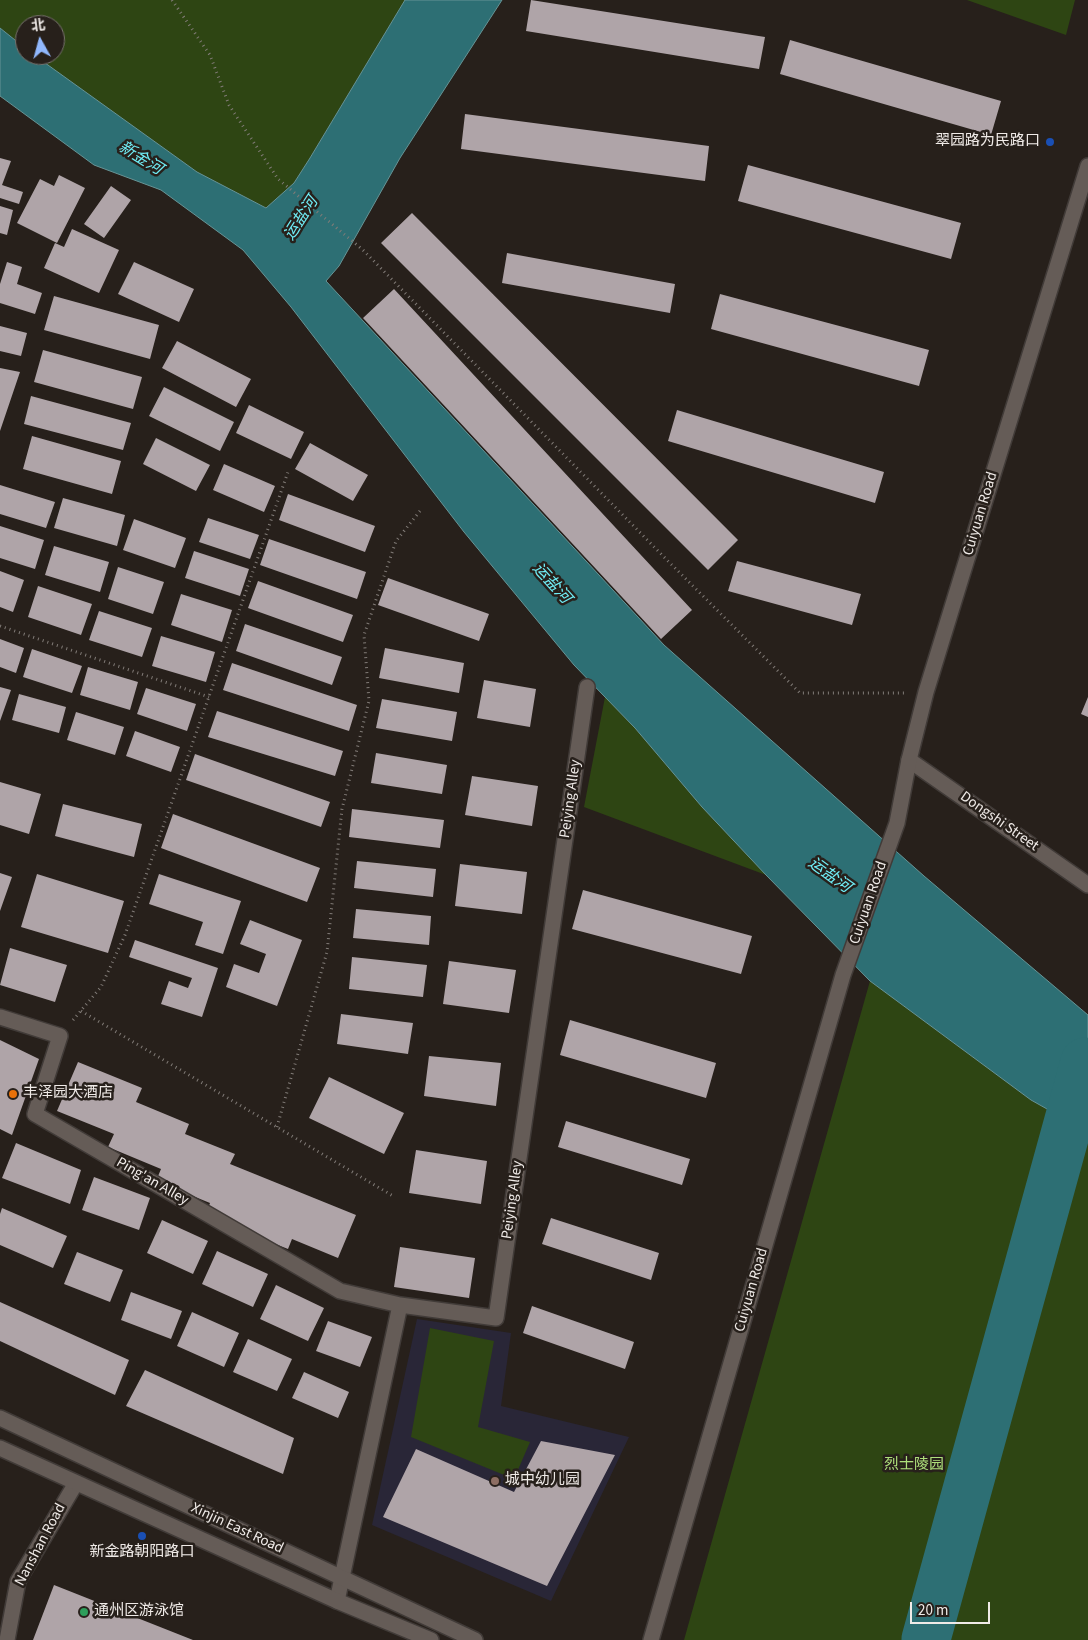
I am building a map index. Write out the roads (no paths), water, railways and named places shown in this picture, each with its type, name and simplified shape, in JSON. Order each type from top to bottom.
[{"type":"street","name":"Cuiyuan Road","points":[[651,1640],[843,975],[897,823],[909,760],[926,692],[1088,166]]},
{"type":"street","name":"Peiying Alley","points":[[400,1305],[496,1318],[587,687]]},
{"type":"street","name":"Dongshi Street","points":[[909,760],[1088,884]]},
{"type":"street","name":"Ping'an Alley","points":[[0,1017],[60,1036],[35,1114],[340,1291],[400,1305]]},
{"type":"street","points":[[337,1601],[400,1305]]},
{"type":"street","name":"Xinjin East Road","points":[[0,1418],[475,1640]]},
{"type":"street","name":"Xinjin East Road","points":[[0,1448],[337,1601],[430,1640]]},
{"type":"street","name":"Nanshan Road","points":[[7,1640],[18,1581],[76,1482]]},
{"type":"water","points":[[405,0],[502,0],[400,158],[339,266],[326,281],[664,645],[924,876],[1088,1015],[1088,1132],[1031,1100],[870,981],[702,807],[635,728],[574,665],[464,532],[291,307],[243,250],[161,190],[94,165],[0,96],[0,28],[15,40],[15,65],[48,65],[197,172],[266,208],[294,183]]},
{"type":"waterway","points":[[926,1639],[1085,1062]]},
{"type":"place","name":"翠园路为民路口","points":[[1050,142]]},
{"type":"place","name":"丰泽园大酒店","points":[[13,1094]]},
{"type":"place","name":"城中幼儿园","points":[[495,1481]]},
{"type":"place","name":"新金路朝阳路口","points":[[142,1536]]},
{"type":"place","name":"通州区游泳馆","points":[[84,1612]]},
{"type":"water label","name":"新金河","points":[[140,159]]},
{"type":"water label","name":"运盐河","points":[[302,219]]},
{"type":"water label","name":"运盐河","points":[[551,584]]},
{"type":"water label","name":"运盐河","points":[[829,876]]},
{"type":"park label","name":"烈士陵园","points":[[914,1466]]}]
